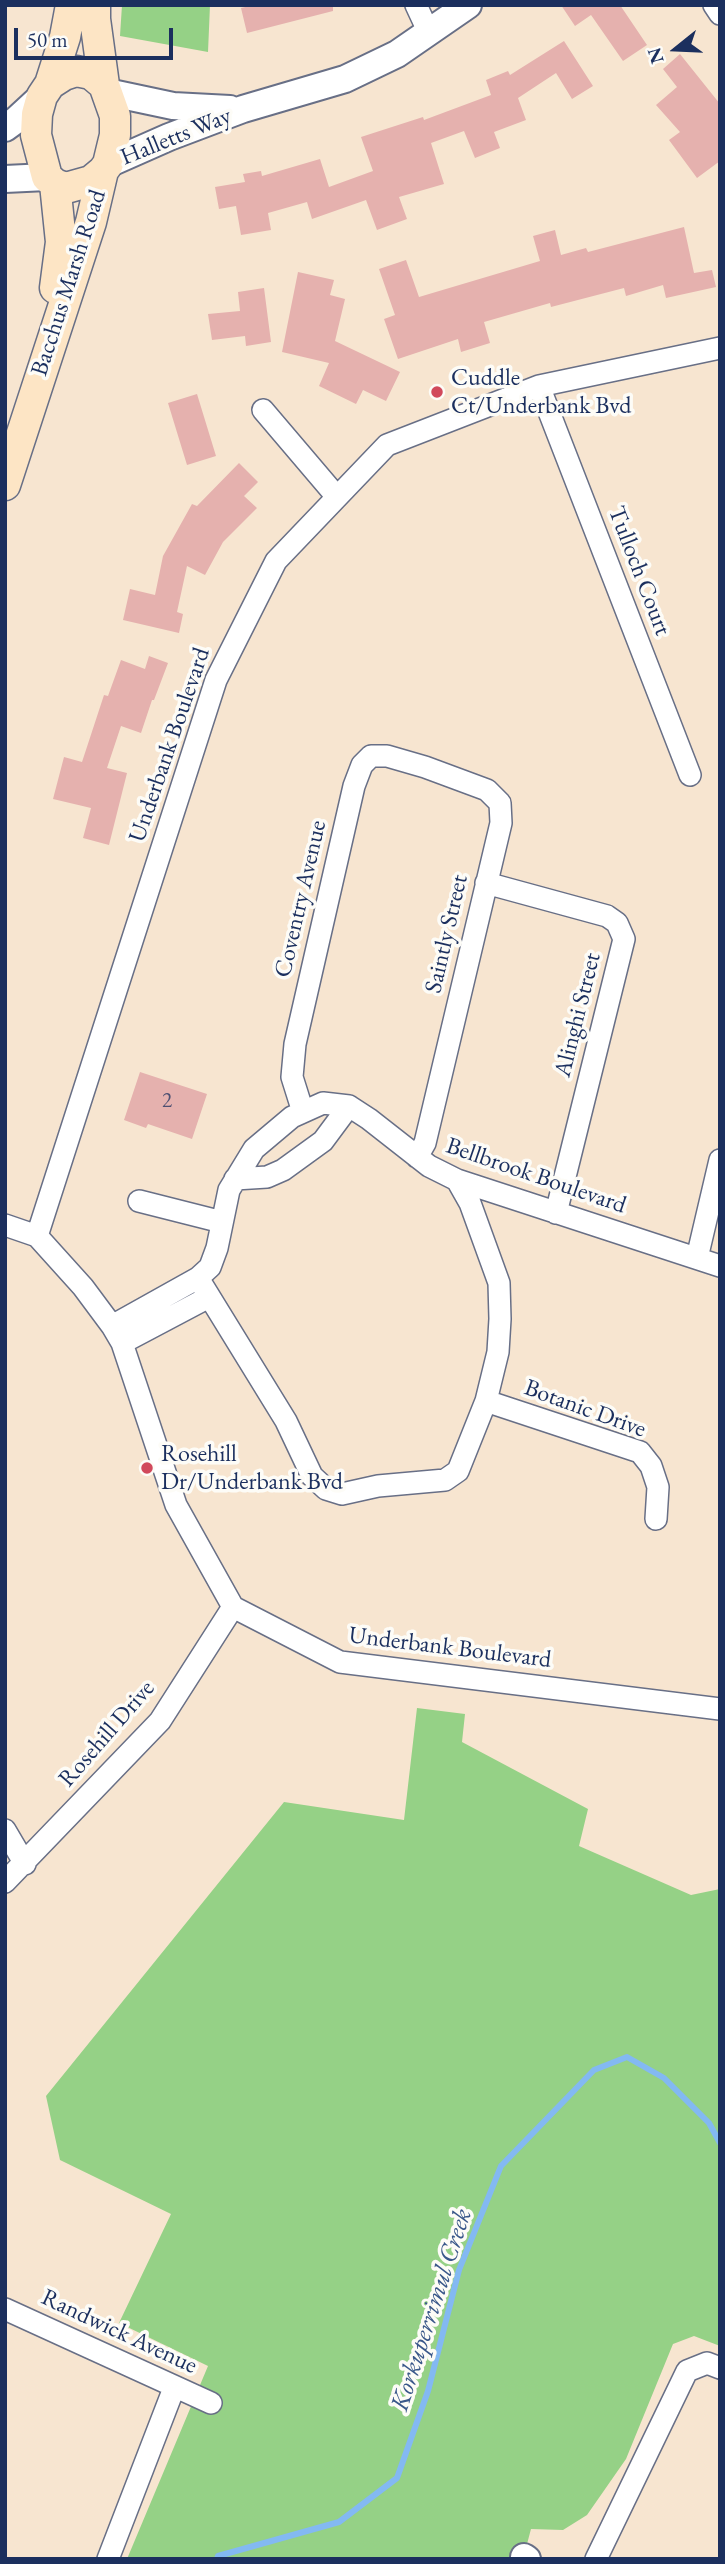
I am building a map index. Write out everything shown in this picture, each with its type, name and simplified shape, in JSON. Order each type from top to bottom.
[{"type":"main road","points":[[71,5],[65,37],[37,114],[36,135],[51,180],[66,188],[91,181],[106,168],[115,135],[115,116],[106,88],[95,5]]},
{"type":"main road","points":[[46,90],[64,75],[76,71],[90,74],[106,88]]},
{"type":"main road","name":"Bacchus Marsh Road","points":[[5,485],[91,222],[106,168]]},
{"type":"main road","name":"Bacchus Marsh Road","points":[[33,394],[59,269],[61,242],[51,180]]},
{"type":"street","points":[[416,5],[429,33]]},
{"type":"street","name":"Halletts Way","points":[[106,168],[169,137],[243,109],[345,79],[397,54],[468,5]]},
{"type":"street","points":[[715,5],[720,14]]},
{"type":"street","name":"Halletts Way","points":[[106,88],[173,106],[243,109]]},
{"type":"street","points":[[5,128],[46,90]]},
{"type":"street","points":[[5,179],[51,180]]},
{"type":"street","name":"Underbank Boulevard","points":[[37,1236],[216,680],[276,561],[387,445],[539,386],[720,348]]},
{"type":"street","name":"Tulloch Court","points":[[539,386],[690,775]]},
{"type":"street","points":[[263,410],[337,497]]},
{"type":"street","name":"Coventry Avenue","points":[[303,1112],[292,1077],[295,1044],[354,786],[362,765],[371,756],[387,756],[425,767]]},
{"type":"street","name":"Saintly Street","points":[[417,1157],[425,1143],[501,823],[500,803],[487,790],[425,767]]},
{"type":"street","name":"Alinghi Street","points":[[486,883],[607,916],[617,923],[624,939],[556,1213]]},
{"type":"street","points":[[118,1334],[210,1267],[218,1248],[229,1191],[254,1149],[292,1117],[303,1112],[323,1103],[349,1106]]},
{"type":"street","points":[[235,1179],[267,1177],[283,1170],[323,1141],[349,1106]]},
{"type":"street","name":"Bellbrook Boulevard","points":[[349,1106],[429,1166],[457,1180],[720,1266]]},
{"type":"street","points":[[696,1258],[720,1160]]},
{"type":"street","points":[[198,1278],[286,1421],[312,1476],[326,1489],[342,1494],[378,1486],[444,1480],[458,1471],[486,1401],[498,1352],[499,1283],[470,1203],[457,1180]]},
{"type":"street","points":[[139,1201],[222,1222]]},
{"type":"street","points":[[5,1225],[37,1236],[83,1287],[118,1334],[177,1504],[233,1607]]},
{"type":"street","points":[[118,1334],[209,1297]]},
{"type":"street","name":"Botanic Drive","points":[[486,1401],[640,1452],[651,1466],[658,1487],[656,1519]]},
{"type":"street","name":"Underbank Boulevard","points":[[233,1607],[340,1662],[720,1709]]},
{"type":"street","name":"Rosehill Drive","points":[[5,1882],[160,1721],[233,1607]]},
{"type":"street","points":[[5,1830],[25,1864]]},
{"type":"street","name":"Randwick Avenue","points":[[5,2309],[211,2403]]},
{"type":"street","points":[[596,2559],[687,2371],[707,2363],[720,2368]]},
{"type":"street","points":[[108,2559],[174,2388]]},
{"type":"green space","points":[[122,5],[210,5],[208,52],[120,36]]},
{"type":"green space","points":[[417,1708],[465,1714],[462,1742],[588,1809],[579,1846],[691,1895],[720,1889],[720,2346],[694,2336],[673,2344],[626,2459],[587,2515],[563,2530],[531,2529],[523,2559],[127,2559],[208,2366],[119,2323],[171,2214],[60,2160],[46,2096],[284,1802],[404,1820]]},
{"type":"building","points":[[254,5],[333,5],[333,11],[247,33],[241,8]]},
{"type":"building","points":[[561,5],[620,5],[647,45],[623,61],[591,15],[575,26]]},
{"type":"building","points":[[564,41],[593,86],[572,99],[556,73],[518,98],[526,120],[494,132],[500,148],[475,158],[464,131],[431,143],[444,184],[399,197],[407,219],[377,230],[366,200],[312,219],[307,202],[268,213],[271,230],[241,235],[236,206],[219,209],[215,187],[245,182],[243,174],[261,171],[262,176],[320,159],[329,187],[373,171],[361,137],[423,117],[424,120],[491,95],[486,80],[508,71],[510,75]]},
{"type":"building","points":[[680,54],[720,104],[720,161],[697,178],[669,140],[680,132],[656,105],[677,87],[663,69]]},
{"type":"building","points":[[684,227],[694,273],[712,270],[716,287],[666,298],[663,285],[626,296],[624,288],[551,307],[550,303],[484,322],[490,343],[461,352],[458,339],[398,359],[384,319],[395,315],[379,269],[406,260],[419,297],[540,261],[533,236],[555,230],[561,255],[586,248],[588,252]]},
{"type":"building","points":[[298,272],[334,280],[330,295],[345,299],[335,341],[400,372],[386,401],[363,390],[356,404],[319,386],[329,363],[282,352]]},
{"type":"building","points":[[264,288],[271,342],[246,346],[245,336],[212,340],[208,314],[240,311],[238,292]]},
{"type":"building","points":[[197,394],[216,456],[187,465],[168,403]]},
{"type":"building","points":[[239,463],[258,482],[244,496],[257,508],[223,542],[205,575],[187,566],[177,612],[183,614],[179,633],[123,620],[130,589],[155,595],[163,556],[192,504],[197,506]]},
{"type":"building","points":[[149,656],[168,663],[141,733],[121,726],[107,768],[127,773],[109,845],[83,838],[91,808],[53,799],[64,757],[82,762],[104,695],[108,696],[121,660],[145,669]]},
{"type":"building","points":[[140,1072],[207,1094],[192,1139],[148,1124],[146,1128],[124,1120]]},
{"type":"waterway","name":"Korkuperrimul Creek","points":[[217,2559],[218,2556],[339,2522],[397,2478],[428,2391],[459,2270],[501,2166],[594,2070],[627,2057],[664,2078],[709,2123],[720,2143]]},
{"type":"place","name":"Cuddle Ct/Underbank Bvd","points":[[437,392]]},
{"type":"place","name":"Rosehill Dr/Underbank Bvd","points":[[147,1468]]}]
